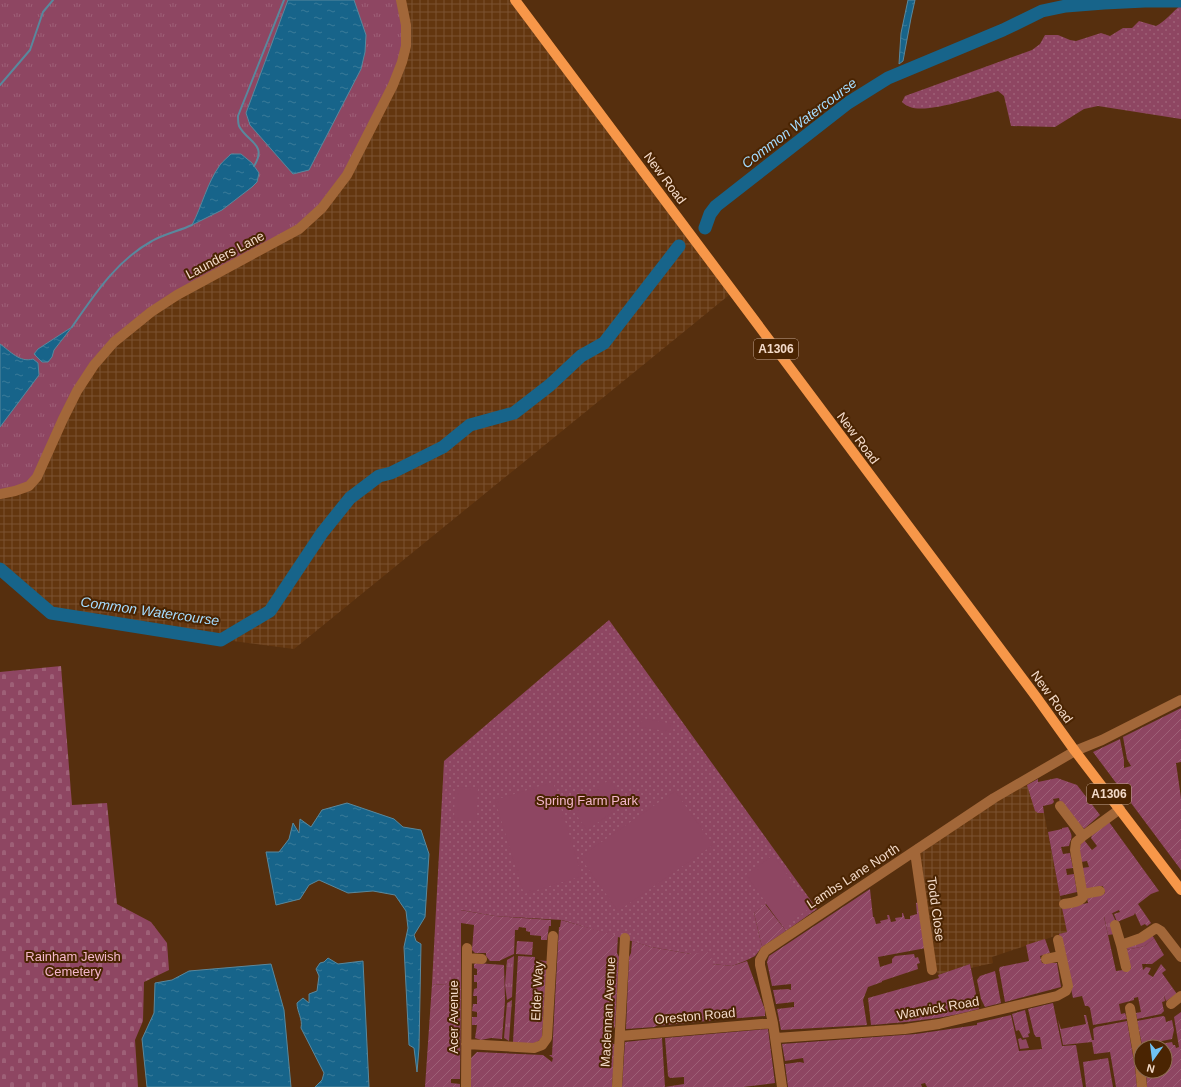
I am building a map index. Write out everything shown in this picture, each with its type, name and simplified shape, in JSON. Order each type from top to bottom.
[{"type":"main road","name":"New Road","points":[[515,0],[1037,698],[1075,751],[1181,890]]},
{"type":"street","name":"Launders Lane","points":[[0,494],[15,492],[29,486],[37,477],[77,391],[94,365],[114,342],[151,312],[177,296],[299,229],[322,208],[348,175],[393,85],[402,62],[406,46],[406,25],[401,0]]},
{"type":"street","name":"Lambs Lane North","points":[[782,1087],[776,1038],[760,965],[760,960],[765,951],[994,798],[1075,751],[1102,740],[1181,700]]},
{"type":"street","points":[[1060,806],[1082,836]]},
{"type":"street","points":[[1064,904],[1081,900],[1083,894],[1075,850],[1076,842],[1082,836],[1120,809]]},
{"type":"street","name":"Todd Close","points":[[915,852],[932,970]]},
{"type":"street","points":[[1083,894],[1100,891]]},
{"type":"street","points":[[1115,925],[1126,966]]},
{"type":"street","points":[[1121,945],[1141,938],[1156,928],[1161,931],[1181,957]]},
{"type":"street","name":"Elder Way","points":[[466,1044],[534,1048],[542,1045],[547,1038],[553,936]]},
{"type":"street","name":"Maclennan Avenue","points":[[617,1087],[625,938]]},
{"type":"street","name":"Warwick Road","points":[[776,1038],[905,1029],[939,1024],[1057,996],[1066,991],[1068,986],[1058,940]]},
{"type":"street","name":"Acer Avenue","points":[[466,1087],[467,948]]},
{"type":"street","points":[[1046,959],[1061,956]]},
{"type":"street","points":[[467,958],[482,959]]},
{"type":"street","points":[[1171,1004],[1181,996]]},
{"type":"street","points":[[1130,1008],[1140,1065],[1142,1087]]},
{"type":"street","name":"Oreston Road","points":[[620,1036],[773,1023]]},
{"type":"shaded area","points":[[401,0],[515,0],[734,291],[294,649],[49,617],[33,597],[0,569],[0,491],[77,391]]},
{"type":"shaded area","points":[[1024,776],[1038,813],[1044,813],[1067,932],[992,957],[993,963],[971,968],[970,964],[938,975],[930,945],[915,845]]},
{"type":"green space","points":[[0,0],[401,0],[406,46],[348,175],[299,229],[177,295],[94,365],[29,486],[0,491]]},
{"type":"green space","points":[[1181,5],[1181,119],[1098,106],[1084,109],[1055,127],[1011,126],[1004,96],[998,91],[953,104],[929,108],[918,109],[910,107],[902,102],[905,96],[1032,50],[1040,44],[1045,35],[1058,35],[1076,41],[1101,33],[1110,36],[1123,28],[1132,28],[1139,21],[1156,26],[1163,22]]},
{"type":"green space","name":"Spring Farm Park","points":[[609,620],[817,909],[786,931],[766,904],[754,913],[762,947],[755,956],[732,966],[712,964],[691,954],[651,947],[562,920],[495,916],[461,910],[461,986],[432,984],[444,761]]},
{"type":"green space","name":"Rainham Jewish Cemetery","points":[[61,666],[72,805],[107,803],[117,904],[151,922],[167,943],[169,970],[144,982],[143,1021],[135,1040],[138,1087],[0,1087],[0,672]]},
{"type":"green space","points":[[1181,708],[1181,762],[1176,763],[1181,798],[1181,870],[1093,752],[1120,739],[1124,768],[1131,766],[1127,759],[1123,737]]},
{"type":"green space","points":[[642,718],[673,724],[672,732],[640,727]]},
{"type":"green space","points":[[1057,778],[1077,785],[1100,815],[1084,829],[1060,803],[1059,798],[1053,799],[1054,802],[1052,804],[1043,806],[1044,813],[1038,813],[1035,811],[1027,785],[1038,779],[1038,782]]},
{"type":"green space","points":[[609,780],[626,803],[587,830],[570,806]]},
{"type":"green space","points":[[553,782],[582,876],[524,894],[495,800]]},
{"type":"green space","points":[[455,787],[478,788],[476,821],[454,820]]},
{"type":"green space","points":[[675,791],[713,845],[618,911],[580,857]]},
{"type":"green space","points":[[1109,822],[1159,891],[1151,894],[1138,904],[1151,923],[1147,926],[1145,924],[1141,926],[1135,913],[1134,915],[1117,922],[1114,914],[1120,912],[1119,910],[1104,917],[1116,971],[1131,969],[1126,950],[1145,946],[1154,938],[1164,955],[1152,964],[1142,964],[1143,970],[1146,967],[1151,968],[1148,974],[1153,977],[1161,964],[1166,970],[1162,973],[1177,994],[1166,1001],[1164,995],[1165,1001],[1162,1002],[1164,1011],[1161,1014],[1137,1019],[1136,1013],[1141,1012],[1138,997],[1134,998],[1134,1000],[1119,1004],[1121,1014],[1125,1013],[1127,1019],[1093,1025],[1090,1008],[1085,1006],[1082,996],[1073,998],[1059,934],[1067,932],[1062,908],[1088,903],[1087,898],[1105,893],[1103,886],[1086,889],[1082,868],[1089,867],[1087,861],[1081,862],[1078,848],[1084,840],[1092,850],[1097,846],[1091,838],[1092,835]]},
{"type":"green space","points":[[1068,827],[1072,836],[1069,846],[1061,847],[1063,854],[1070,853],[1073,868],[1066,869],[1067,875],[1074,874],[1077,892],[1060,896],[1048,832]]},
{"type":"green space","points":[[773,855],[811,907],[784,927],[746,875]]},
{"type":"green space","points":[[870,889],[873,917],[876,924],[881,923],[880,921],[888,919],[887,915],[889,915],[891,922],[896,921],[895,918],[902,917],[902,913],[905,919],[910,919],[910,916],[917,914],[916,903],[919,902],[926,948],[878,957],[880,967],[892,963],[892,959],[895,956],[914,954],[915,958],[918,957],[920,963],[917,964],[918,969],[868,987],[863,1000],[867,1025],[781,1030],[777,1009],[794,1007],[794,1002],[776,1004],[773,990],[791,990],[791,984],[772,986],[767,962],[769,956]]},
{"type":"green space","points":[[765,904],[786,931],[762,947],[754,913]]},
{"type":"green space","points":[[460,910],[495,916],[551,920],[551,926],[549,926],[547,940],[541,940],[541,936],[530,935],[530,932],[526,931],[526,928],[519,927],[518,930],[515,930],[514,954],[499,961],[490,961],[486,956],[486,953],[475,953],[472,950],[474,925],[461,923]]},
{"type":"green space","points":[[1112,913],[1116,922],[1115,934],[1108,935],[1104,916]]},
{"type":"green space","points":[[561,920],[618,936],[617,953],[619,957],[615,1027],[613,1029],[613,1044],[615,1044],[612,1087],[471,1087],[471,1058],[477,1052],[543,1055],[552,1062],[553,1058],[549,1055],[552,1055],[559,927]]},
{"type":"green space","points":[[1152,935],[1154,938],[1145,946],[1126,950],[1128,947]]},
{"type":"green space","points":[[1045,939],[1050,953],[1040,956],[1042,963],[1057,963],[1061,987],[1005,1002],[999,969],[1000,967],[1029,961],[1026,945]]},
{"type":"green space","points":[[517,941],[533,942],[532,955],[516,954]]},
{"type":"green space","points":[[632,941],[651,947],[691,954],[711,952],[712,964],[732,966],[747,961],[765,1010],[765,1016],[728,1019],[724,1016],[717,1017],[717,1020],[626,1029],[629,957],[631,953]]},
{"type":"green space","points":[[514,956],[512,997],[507,1000],[505,985],[507,960]]},
{"type":"green space","points":[[518,956],[535,957],[535,960],[547,961],[542,1037],[533,1043],[513,1042]]},
{"type":"green space","points":[[474,964],[504,965],[505,1001],[502,1039],[491,1038],[481,1040],[475,1038],[477,1025],[472,1025],[472,1017],[477,1017],[477,1012],[472,1011],[473,1004],[477,1004],[477,996],[473,996],[474,989],[477,988],[477,982],[474,982],[474,975],[477,975],[477,969],[474,968]]},
{"type":"green space","points":[[970,964],[979,1009],[925,1020],[871,1025],[868,998],[939,978],[938,975]]},
{"type":"green space","points":[[995,971],[1001,1003],[985,1007],[981,999],[977,980],[980,976]]},
{"type":"green space","points":[[432,984],[461,986],[460,1079],[451,1079],[451,1083],[460,1084],[460,1087],[425,1087]]},
{"type":"green space","points":[[512,1000],[509,1041],[504,1038],[507,1003]]},
{"type":"green space","points":[[1053,1003],[1062,1046],[1076,1045],[1083,1087],[927,1087],[925,1083],[921,1084],[922,1087],[788,1087],[785,1064],[800,1062],[804,1063],[803,1058],[785,1061],[782,1044],[916,1034],[977,1025],[977,1023],[1011,1015],[1019,1051],[1042,1049],[1040,1037],[1036,1037],[1034,1034],[1028,1009]]},
{"type":"green space","points":[[1025,1010],[1030,1033],[1028,1034],[1029,1037],[1023,1038],[1019,1030],[1016,1031],[1012,1014]]},
{"type":"green space","points":[[1181,1012],[1181,1087],[1147,1087],[1146,1079],[1173,1079],[1173,1045],[1175,1045],[1176,1048],[1179,1047],[1174,1017]]},
{"type":"green space","points":[[1084,1015],[1086,1015],[1092,1040],[1094,1040],[1093,1029],[1096,1027],[1127,1021],[1133,1056],[1133,1079],[1136,1079],[1137,1087],[1116,1087],[1110,1052],[1094,1054],[1092,1042],[1063,1045],[1058,1020],[1061,1029],[1086,1024]]},
{"type":"green space","points":[[1163,1016],[1165,1017],[1166,1022],[1172,1020],[1174,1030],[1172,1039],[1141,1039],[1137,1021]]},
{"type":"green space","points":[[768,1029],[775,1083],[743,1087],[665,1087],[684,1084],[684,1077],[670,1078],[668,1076],[665,1038]]},
{"type":"green space","points":[[662,1038],[665,1087],[622,1087],[625,1042]]},
{"type":"green space","points":[[1021,1038],[1022,1040],[1026,1039],[1029,1048],[1020,1049],[1018,1039]]},
{"type":"green space","points":[[1108,1058],[1113,1087],[1086,1087],[1083,1062]]},
{"type":"water","points":[[288,0],[354,0],[366,35],[365,52],[361,69],[309,170],[293,174],[250,125],[246,113]]},
{"type":"water","points":[[908,0],[915,0],[903,61],[899,64],[901,33]]},
{"type":"water","points":[[231,154],[241,154],[252,163],[259,173],[257,182],[222,210],[192,225],[215,172]]},
{"type":"water","points":[[72,327],[54,350],[52,357],[48,362],[42,362],[34,354],[38,349]]},
{"type":"water","points":[[0,344],[19,358],[28,360],[33,359],[38,363],[39,375],[0,427]]},
{"type":"water","points":[[347,803],[394,819],[403,827],[421,830],[429,854],[425,917],[414,935],[416,941],[421,944],[419,1048],[417,1072],[414,1048],[409,1045],[404,947],[408,928],[406,911],[395,895],[373,891],[348,893],[319,880],[309,885],[300,899],[276,905],[266,852],[279,852],[289,839],[293,823],[299,833],[300,819],[311,827],[322,810]]},
{"type":"water","points":[[328,958],[338,964],[363,961],[369,1087],[315,1087],[322,1080],[324,1073],[301,1028],[297,1003],[303,998],[309,1003],[309,994],[317,991],[319,976],[316,969],[320,963],[324,962]]},
{"type":"water","points":[[271,964],[284,1010],[291,1087],[147,1087],[142,1039],[154,1013],[155,983],[172,980],[189,971]]},
{"type":"waterway","points":[[0,85],[30,50],[43,12],[53,0]]},
{"type":"waterway","points":[[254,166],[258,159],[258,148],[239,126],[238,116],[284,0]]},
{"type":"waterway","name":"Common Watercourse","points":[[705,228],[710,214],[716,206],[848,103],[888,78],[1003,30],[1042,11],[1066,6],[1104,3],[1181,1]]},
{"type":"waterway","points":[[72,327],[107,279],[128,258],[139,249],[157,239],[192,225]]},
{"type":"waterway","name":"Common Watercourse","points":[[0,569],[51,613],[221,640],[270,611],[322,533],[350,498],[379,476],[391,473],[443,447],[470,425],[514,413],[550,385],[581,356],[604,343],[679,246]]}]
